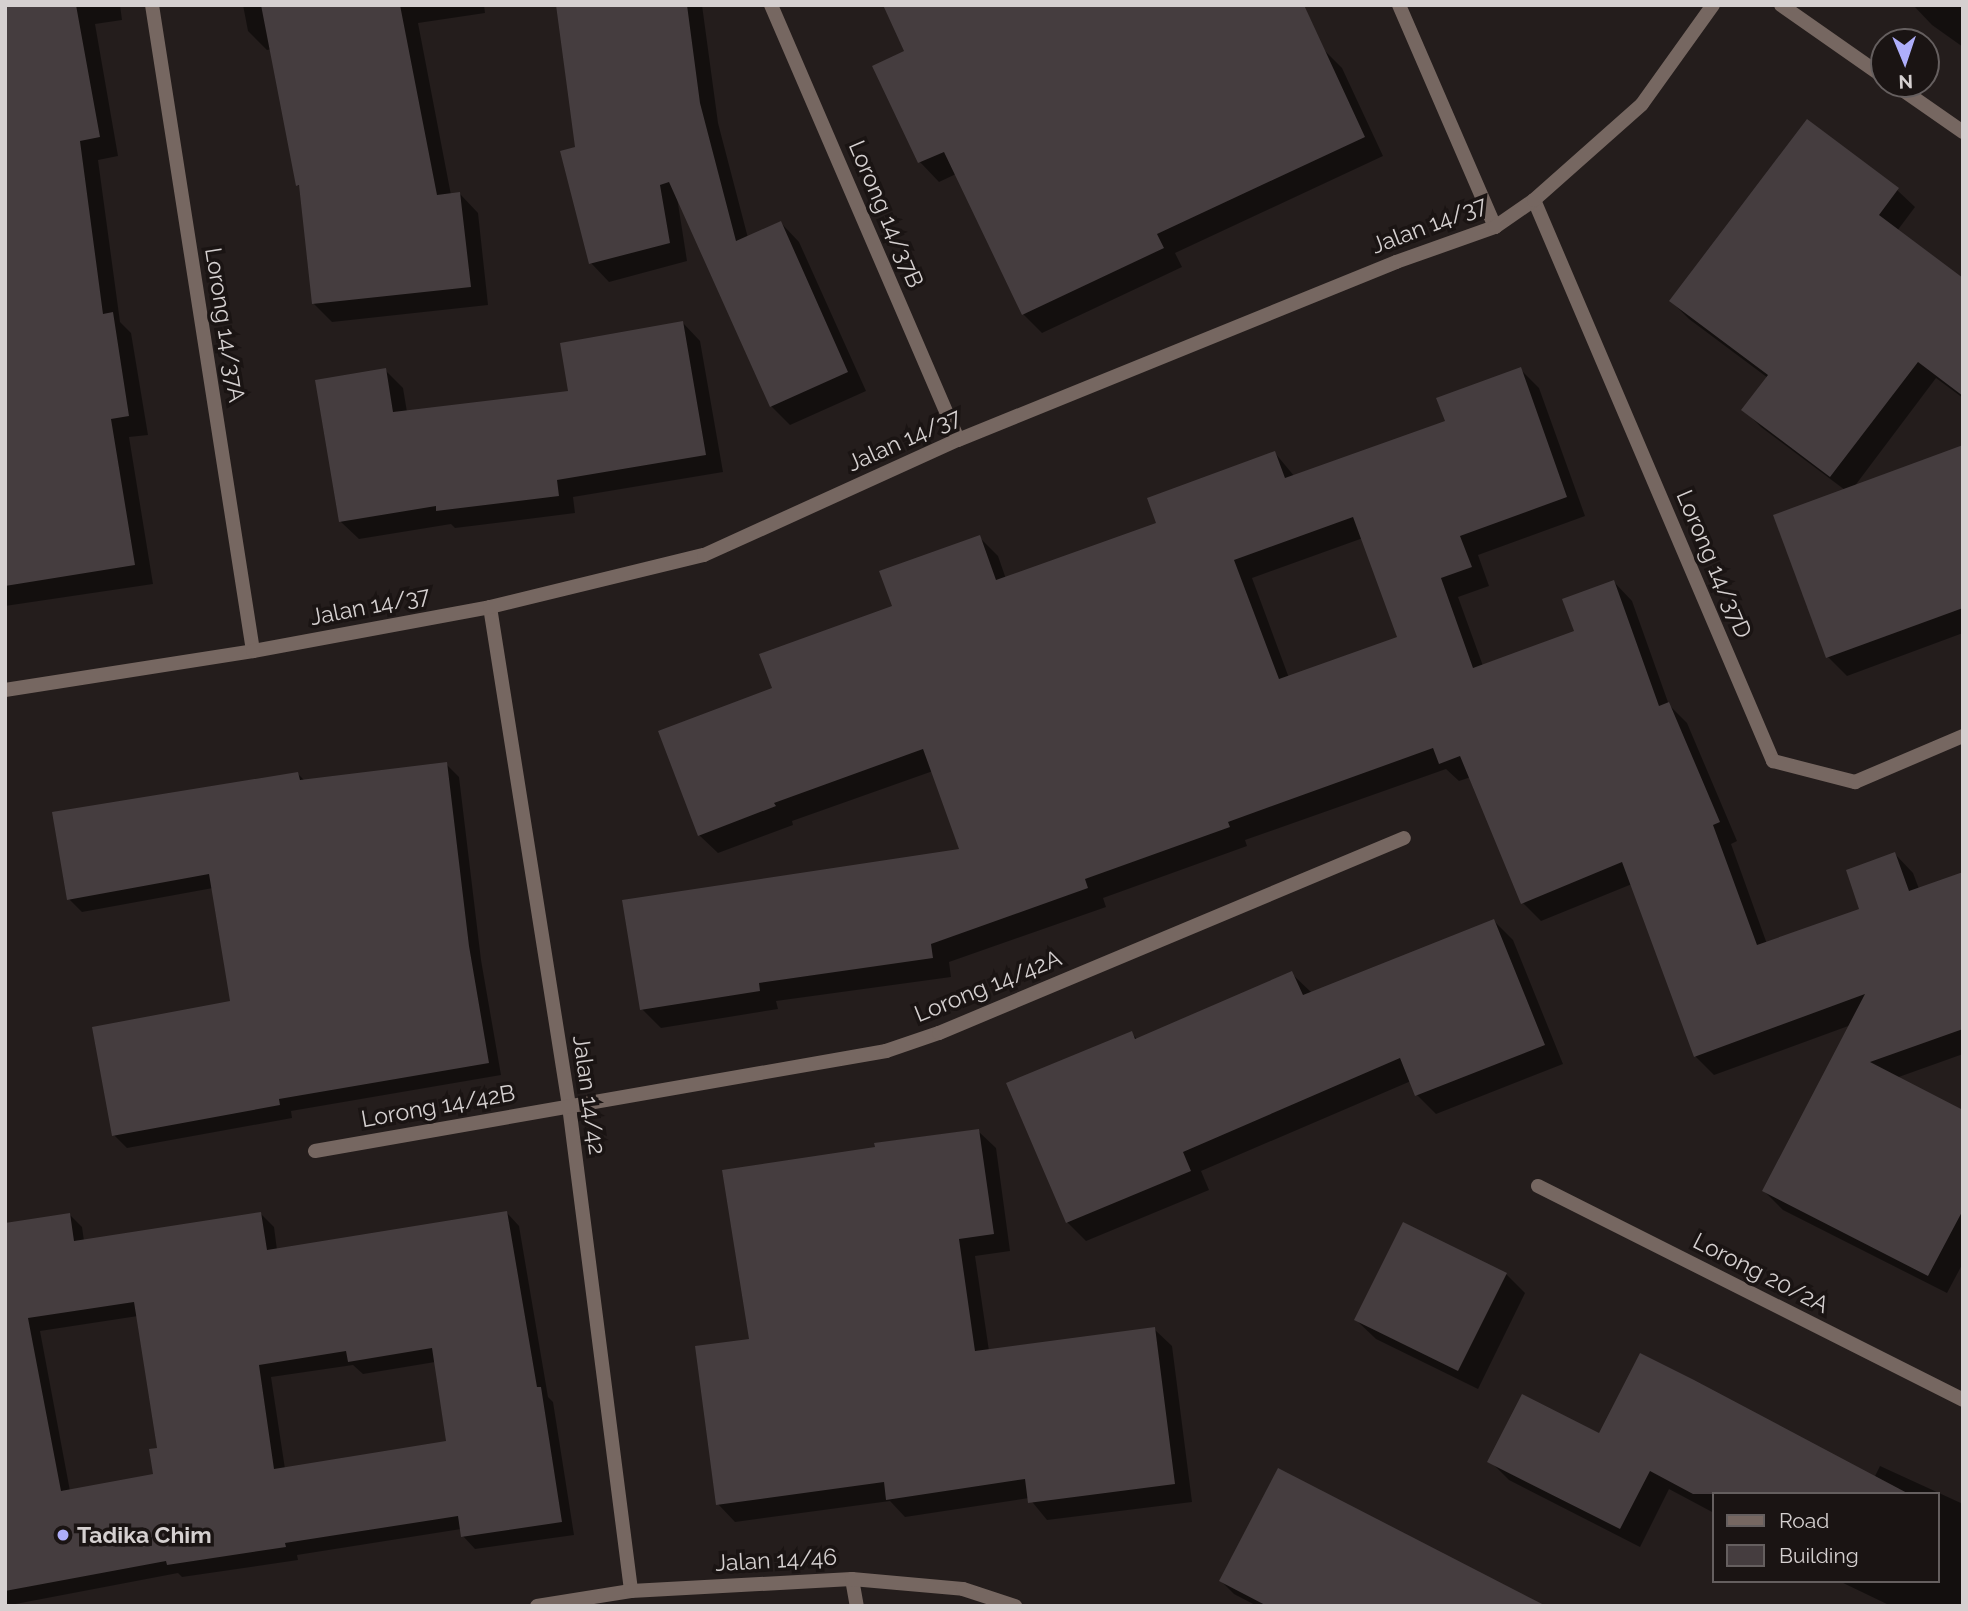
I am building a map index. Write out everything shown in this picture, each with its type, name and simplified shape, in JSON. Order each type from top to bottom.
[{"type":"street","name":"Lorong 14/37A","points":[[152,5],[253,651]]},
{"type":"street","name":"Lorong 14/37B","points":[[771,5],[958,440]]},
{"type":"street","points":[[1399,5],[1495,227]]},
{"type":"street","name":"Jalan 14/37","points":[[5,690],[253,651],[490,607],[704,555],[958,440],[1396,262],[1495,227],[1534,200],[1642,104],[1713,5]]},
{"type":"street","points":[[1781,5],[1870,67]]},
{"type":"street","points":[[1914,98],[1963,132]]},
{"type":"street","name":"Lorong 14/37D","points":[[1534,200],[1773,761],[1855,782],[1963,736]]},
{"type":"street","name":"Jalan 14/42","points":[[490,607],[569,1106],[631,1591]]},
{"type":"street","name":"Lorong 14/42A","points":[[569,1106],[886,1051],[939,1032],[1404,838]]},
{"type":"street","name":"Lorong 14/42B","points":[[315,1151],[569,1106]]},
{"type":"street","name":"Lorong 20/2A","points":[[1538,1186],[1963,1400]]},
{"type":"street","points":[[852,1579],[856,1606]]},
{"type":"street","name":"Jalan 14/46","points":[[537,1606],[631,1591],[852,1579],[963,1589],[1015,1606]]},
{"type":"building","points":[[5,5],[76,5],[100,137],[80,141],[103,314],[113,312],[129,416],[111,419],[135,565],[5,586]]},
{"type":"building","points":[[261,5],[400,5],[437,195],[460,192],[471,287],[312,304],[299,185],[296,186]]},
{"type":"building","points":[[556,5],[687,5],[700,103],[736,241],[781,221],[848,372],[770,407],[669,182],[660,185],[670,243],[589,264],[560,151],[575,147]]},
{"type":"building","points":[[883,5],[1304,5],[1365,137],[1157,234],[1164,248],[1022,315],[944,152],[918,163],[872,66],[904,51]]},
{"type":"building","points":[[1807,119],[1899,188],[1879,215],[1963,278],[1963,396],[1918,362],[1830,477],[1741,410],[1768,375],[1669,301]]},
{"type":"building","points":[[683,321],[706,455],[557,480],[559,496],[436,511],[436,506],[339,522],[315,380],[386,368],[393,412],[568,391],[560,343]]},
{"type":"building","points":[[1521,367],[1567,497],[1460,536],[1472,567],[1441,578],[1473,668],[1574,631],[1562,599],[1614,580],[1659,706],[1669,702],[1720,822],[1713,825],[1757,945],[1859,909],[1846,870],[1895,852],[1909,891],[1963,872],[1963,1029],[1870,1062],[1963,1110],[1963,1210],[1928,1276],[1762,1191],[1865,994],[1694,1057],[1622,862],[1521,904],[1460,756],[1439,764],[1433,748],[1228,822],[1230,827],[1085,879],[1088,888],[931,944],[933,958],[759,983],[760,991],[640,1010],[622,900],[959,849],[923,749],[774,803],[776,806],[698,836],[658,731],[772,688],[759,654],[892,606],[879,571],[980,535],[996,580],[1156,523],[1147,498],[1275,451],[1285,478],[1445,421],[1436,398]],"holes":[[[1353,517],[1397,637],[1279,679],[1234,560]]]},
{"type":"building","points":[[1963,445],[1963,608],[1826,658],[1773,515]]},
{"type":"building","points":[[447,762],[469,946],[489,1063],[279,1099],[280,1105],[112,1136],[92,1027],[230,1001],[209,874],[67,900],[52,812],[298,772],[300,780]]},
{"type":"building","points":[[1494,919],[1545,1045],[1415,1096],[1400,1058],[1183,1152],[1191,1171],[1066,1223],[1006,1083],[1132,1031],[1135,1039],[1292,971],[1303,995]]},
{"type":"building","points":[[979,1129],[994,1234],[959,1239],[975,1351],[1155,1327],[1175,1484],[1028,1503],[1025,1479],[886,1500],[884,1482],[716,1505],[695,1346],[749,1339],[722,1170],[875,1147],[874,1143]]},
{"type":"building","points":[[507,1211],[537,1387],[541,1387],[562,1522],[461,1537],[458,1516],[285,1543],[286,1547],[167,1565],[166,1561],[5,1591],[5,1223],[70,1213],[74,1241],[261,1212],[267,1250]],"holes":[[[134,1302],[157,1448],[149,1449],[153,1474],[61,1491],[28,1318]],[[432,1348],[446,1441],[274,1469],[259,1365],[346,1351],[348,1362]]]},
{"type":"building","points":[[1403,1222],[1507,1273],[1458,1371],[1354,1320]]},
{"type":"building","points":[[1640,1353],[1905,1492],[1693,1494],[1650,1471],[1620,1529],[1487,1462],[1522,1394],[1599,1433]]},
{"type":"building","points":[[1278,1468],[1546,1606],[1267,1606],[1219,1581]]},
{"type":"place","name":"Tadika Chim","points":[[63,1535]]}]
